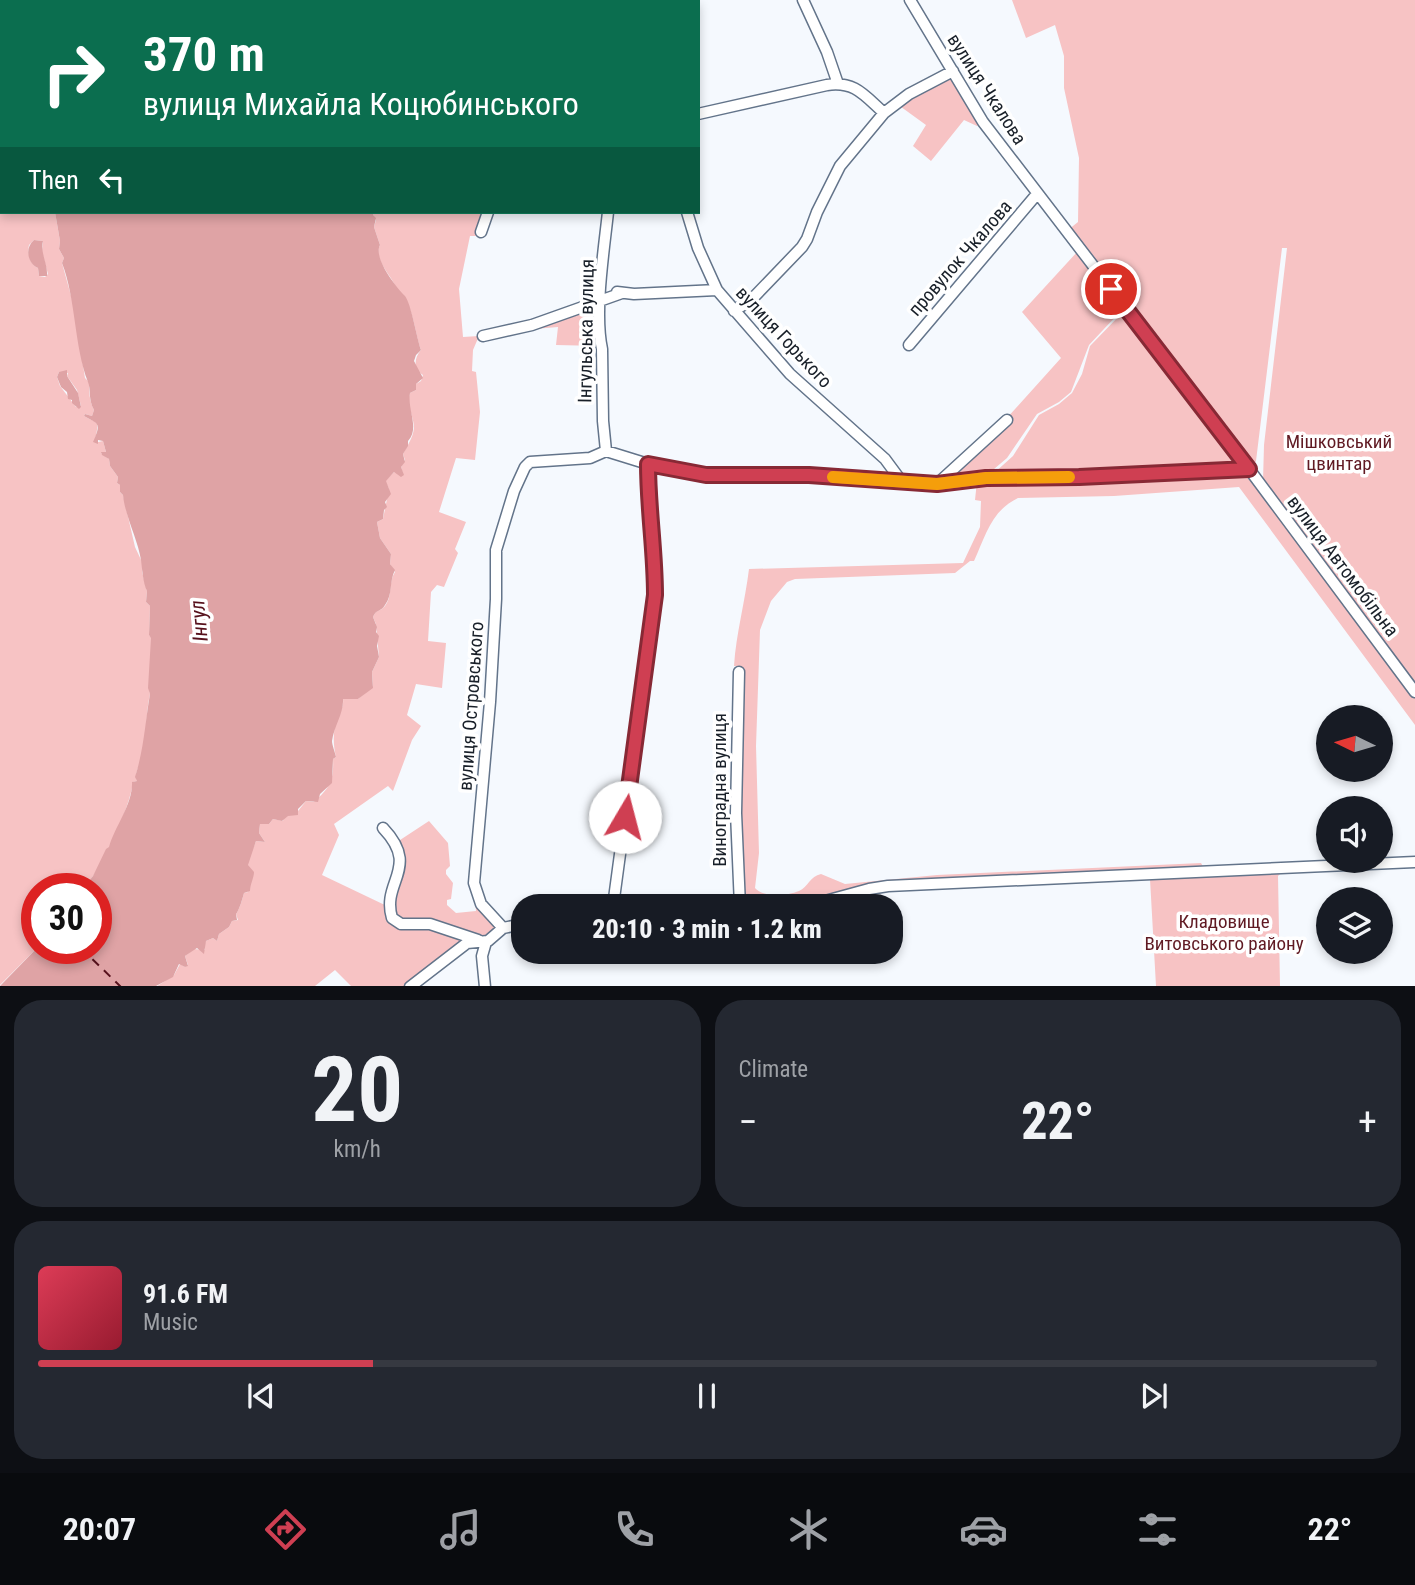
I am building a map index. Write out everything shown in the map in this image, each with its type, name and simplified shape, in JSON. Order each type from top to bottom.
[{"type":"street","points":[[803,0],[824,44],[838,84]]},
{"type":"street","name":"вулиця Чкалова","points":[[910,0],[984,122],[1037,194]]},
{"type":"street","points":[[734,311],[752,299],[802,247],[840,166],[884,113],[909,94],[953,71]]},
{"type":"street","points":[[700,114],[838,84],[853,87],[884,113]]},
{"type":"street","name":"провулок Чкалова","points":[[909,345],[1037,194]]},
{"type":"street","name":"вулиця Автомобільна","points":[[1037,194],[1254,473],[1415,692]]},
{"type":"street","points":[[481,232],[487,214]]},
{"type":"street","name":"Інгульська вулиця","points":[[606,452],[600,302],[608,214]]},
{"type":"street","name":"вулиця Горького","points":[[688,214],[698,248],[718,290],[734,311],[810,394],[888,464],[902,482]]},
{"type":"street","points":[[601,285],[622,293]]},
{"type":"street","points":[[483,336],[532,325],[622,293],[718,290]]},
{"type":"street","points":[[937,484],[1007,420]]},
{"type":"street","points":[[606,452],[648,464],[706,475],[809,475],[937,484],[986,478],[1254,473]]},
{"type":"street","name":"вулиця Островського","points":[[503,928],[481,904],[474,883],[490,702],[497,589],[496,550],[514,491],[530,462],[590,458],[606,452]]},
{"type":"street","points":[[614,894],[655,595],[648,464]]},
{"type":"street","points":[[881,481],[888,464]]},
{"type":"street","name":"Виноградна вулиця","points":[[738,672],[736,813],[739,894]]},
{"type":"street","points":[[383,828],[399,848],[399,870],[390,907],[392,918],[401,924],[430,924],[482,941]]},
{"type":"street","points":[[851,894],[888,886],[1415,862]]},
{"type":"street","points":[[410,986],[461,947],[482,941],[503,928],[511,926]]},
{"type":"street","points":[[482,941],[485,986]]},
{"type":"green space","name":"Мішковський цвинтар","points":[[1012,0],[1415,0],[1415,686],[1263,481],[1264,445],[1287,248],[1282,248],[1256,461],[1253,466],[1068,230],[1078,222],[1079,158],[1064,88],[1064,56],[1055,25],[1026,38]]},
{"type":"green space","points":[[950,75],[981,123],[977,126],[964,120],[931,161],[913,146],[926,125],[897,104]]},
{"type":"green space","points":[[0,214],[55,214],[59,249],[64,258],[62,263],[73,303],[85,378],[89,382],[94,410],[92,416],[84,416],[96,423],[95,440],[103,441],[106,452],[101,453],[109,459],[110,466],[118,477],[117,483],[123,495],[135,547],[142,562],[146,602],[150,606],[150,694],[144,749],[137,781],[133,782],[114,838],[95,873],[21,873],[21,964],[0,985]],"holes":[[[34,240],[43,241],[42,252],[48,274],[45,277],[39,276],[38,268],[33,264],[28,252],[29,245]],[[59,372],[68,373],[67,376],[77,390],[81,406],[76,407],[60,386],[57,377]]]},
{"type":"green space","points":[[487,214],[479,236],[470,236],[459,289],[463,337],[479,336],[473,350],[472,371],[476,372],[480,412],[475,460],[456,458],[439,512],[466,522],[455,549],[458,553],[444,587],[437,585],[431,592],[428,641],[446,643],[442,688],[416,684],[407,715],[421,726],[412,740],[393,791],[388,786],[334,824],[339,835],[322,875],[389,907],[391,918],[422,924],[464,938],[464,941],[407,986],[351,986],[335,970],[315,986],[158,986],[174,975],[180,964],[185,967],[188,965],[185,956],[194,949],[205,950],[206,941],[213,938],[217,941],[219,934],[229,927],[232,921],[238,920],[236,914],[244,893],[248,892],[249,857],[256,841],[265,842],[259,833],[260,824],[269,824],[273,819],[283,821],[284,817],[298,811],[306,801],[314,802],[324,792],[332,778],[333,759],[336,757],[334,730],[343,699],[358,699],[373,686],[372,672],[379,657],[373,617],[387,602],[395,572],[390,564],[391,554],[380,538],[377,522],[383,519],[389,489],[385,481],[394,472],[403,475],[403,454],[414,428],[410,393],[416,390],[416,384],[421,381],[423,375],[416,367],[417,356],[421,350],[410,310],[381,263],[378,251],[380,245],[374,227],[376,220],[373,215]]},
{"type":"green space","points":[[1078,251],[1120,308],[1118,314],[1089,345],[1071,392],[1037,414],[1007,458],[987,475],[944,481],[1006,419],[1061,358],[1022,312]]},
{"type":"green space","points":[[598,304],[600,346],[556,345],[558,327],[510,331]]},
{"type":"green space","points":[[1125,313],[1239,464],[1127,473],[993,474],[1013,456],[1039,415],[1072,393],[1082,374],[1090,346]]},
{"type":"green space","points":[[1246,473],[1415,697],[1415,725],[1239,487],[1114,496],[1018,498],[995,517],[974,561],[970,561],[955,573],[795,579],[787,582],[771,601],[760,630],[756,746],[759,853],[755,888],[767,894],[740,894],[740,677],[739,666],[734,666],[749,569],[963,563],[980,527],[981,501],[975,500],[977,481]]},
{"type":"green space","points":[[429,821],[448,843],[450,866],[446,874],[453,883],[451,899],[447,900],[447,905],[456,913],[476,911],[475,896],[496,926],[488,939],[405,923],[392,913],[397,842]]},
{"type":"green space","points":[[1201,863],[1205,870],[887,884],[843,894],[788,894],[799,891],[821,874],[845,884],[937,875]]},
{"type":"green space","name":"Кладовище Витовського району","points":[[1282,872],[1278,876],[1280,986],[1156,986],[1150,879]]},
{"type":"water","name":"Інгул","points":[[55,214],[373,214],[382,264],[407,300],[421,350],[414,361],[423,378],[416,384],[416,390],[410,393],[413,430],[403,454],[405,462],[401,467],[404,475],[401,477],[394,472],[386,481],[391,494],[385,502],[387,507],[383,519],[377,522],[380,538],[391,554],[390,564],[395,570],[387,601],[373,617],[379,636],[379,657],[372,672],[373,688],[358,699],[343,699],[332,741],[336,757],[333,759],[332,783],[320,794],[318,802],[306,801],[298,809],[298,815],[288,816],[282,821],[273,819],[269,824],[260,824],[259,833],[265,842],[256,841],[248,865],[254,872],[250,891],[244,893],[236,914],[237,920],[232,921],[229,927],[219,934],[217,941],[213,938],[206,941],[204,954],[197,948],[185,956],[188,966],[179,964],[173,977],[156,986],[0,986],[21,964],[112,964],[112,873],[94,873],[127,807],[132,782],[137,781],[135,777],[150,694],[150,606],[146,602],[147,591],[141,560],[120,485],[117,483],[118,477],[110,466],[109,459],[102,455],[101,452],[106,452],[103,441],[98,440],[98,444],[93,442],[97,424],[84,416],[92,416],[94,410],[62,263],[64,258],[59,249]]},
{"type":"water","points":[[34,240],[43,241],[47,276],[39,276],[38,268],[30,259],[28,251]]},
{"type":"water","points":[[67,370],[67,376],[78,393],[81,407],[79,409],[68,399],[67,392],[61,387],[57,377],[59,372]]},
{"type":"ferry route","points":[[97,964],[120,986]]},
{"type":"slow traffic","points":[[833,477],[937,484],[986,478],[1069,477]]},
{"type":"route","points":[[625,817],[655,595],[648,464],[706,475],[809,475],[937,484],[986,478],[1079,477],[1249,469],[1111,289]]}]
